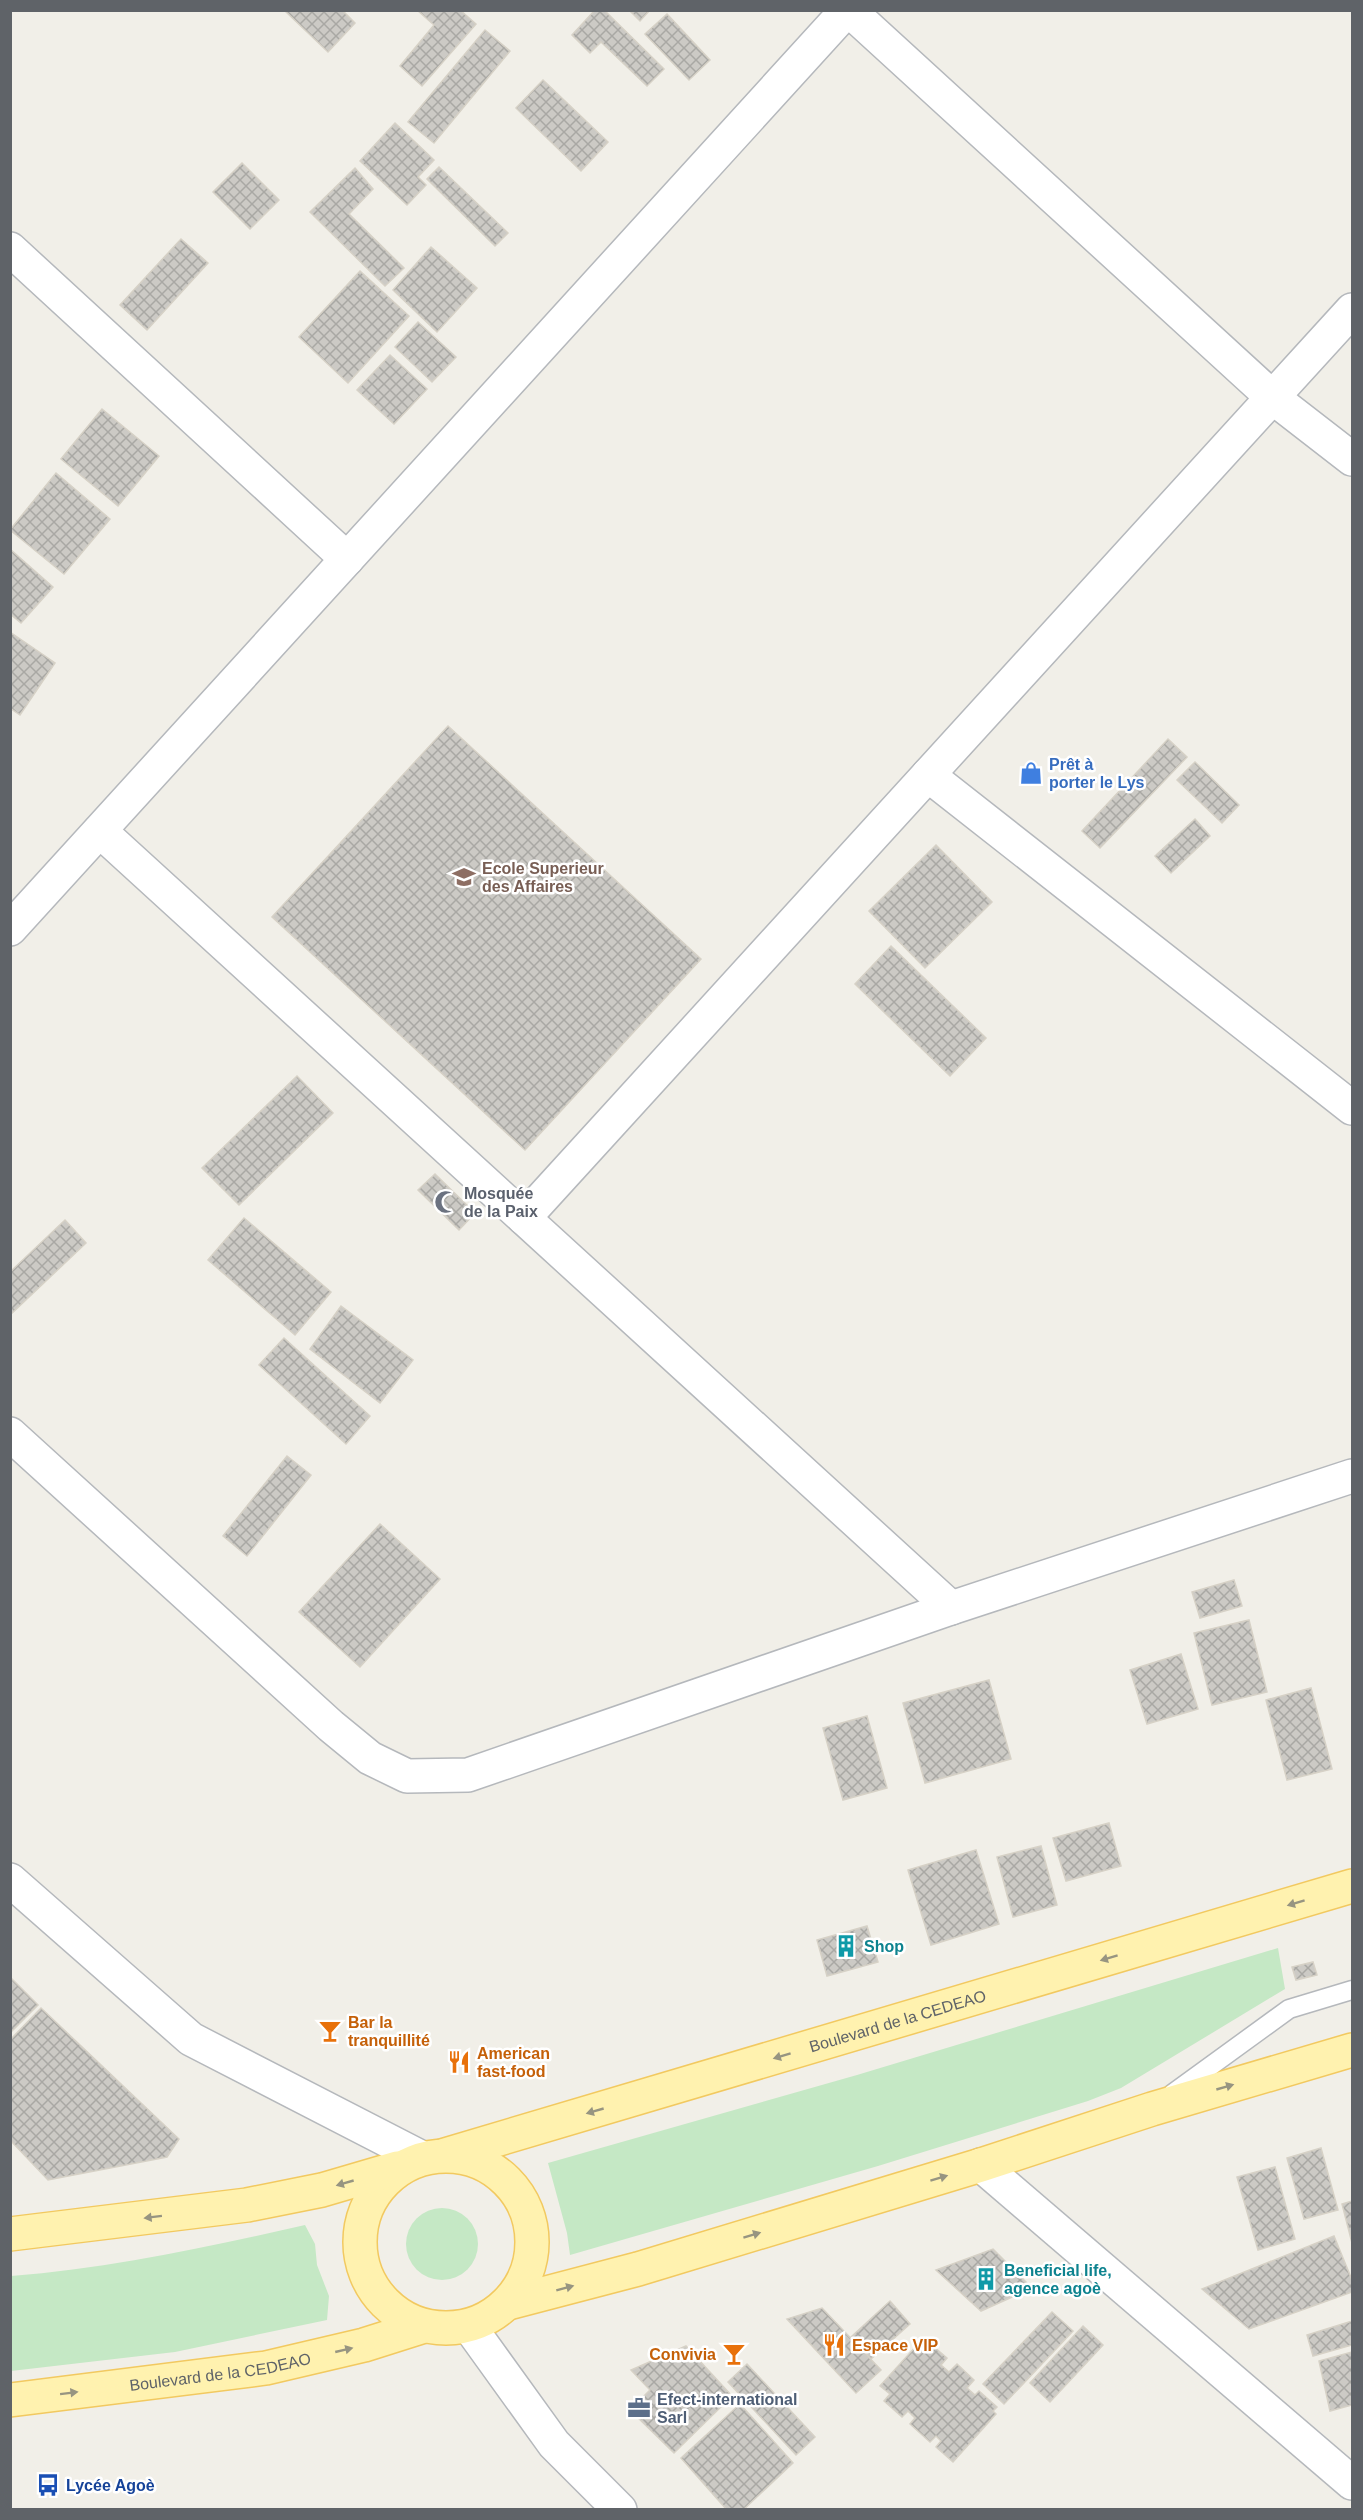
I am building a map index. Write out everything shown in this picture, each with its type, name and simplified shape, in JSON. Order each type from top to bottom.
[{"type":"main road","name":"Boulevard de la CEDEAO","points":[[10,2234],[247,2205],[322,2190],[1353,1886]]},
{"type":"main road","points":[[508,2303],[638,2269],[981,2165],[1152,2109],[1353,2050]]},
{"type":"main road","points":[[467,2158],[489,2167],[506,2180],[521,2198],[530,2219],[533,2241],[530,2264],[522,2285],[508,2303],[490,2317],[469,2326],[447,2329],[424,2326],[404,2318],[385,2304],[366,2276],[359,2243],[361,2220],[370,2199],[383,2181],[423,2160],[467,2158]]},
{"type":"main road","name":"Boulevard de la CEDEAO","points":[[10,2400],[266,2368],[364,2345],[424,2326]]},
{"type":"street","points":[[10,929],[848,10],[1272,397],[1353,459]]},
{"type":"street","points":[[10,249],[347,559]]},
{"type":"street","points":[[524,1218],[1353,310]]},
{"type":"street","points":[[928,775],[1353,1108]]},
{"type":"street","points":[[100,831],[951,1608]]},
{"type":"street","points":[[10,1434],[331,1726],[370,1758],[407,1776],[468,1775],[951,1608],[1353,1476]]},
{"type":"street","points":[[10,1880],[191,2039],[423,2160]]},
{"type":"street","points":[[981,2165],[1353,2483]]},
{"type":"street","points":[[469,2326],[554,2444],[620,2510]]},
{"type":"lane","points":[[1152,2109],[1288,2009],[1353,1990]]},
{"type":"green space","points":[[1278,1948],[1285,1989],[1121,2088],[1088,2101],[878,2166],[570,2255],[567,2233],[548,2163],[857,2075]]},
{"type":"green space","points":[[442,2208],[462,2214],[472,2224],[478,2244],[472,2264],[462,2274],[442,2280],[422,2274],[412,2264],[406,2244],[412,2224],[422,2214]]},
{"type":"green space","points":[[305,2225],[315,2244],[317,2265],[329,2296],[327,2320],[175,2352],[11,2371],[11,2276],[122,2262]]},
{"type":"building","points":[[284,10],[342,10],[355,23],[328,52]]},
{"type":"building","points":[[417,10],[460,10],[476,24],[422,86],[400,66],[434,25]]},
{"type":"building","points":[[595,10],[604,10],[664,69],[647,86],[601,42],[590,53],[572,35]]},
{"type":"building","points":[[629,10],[650,10],[640,21]]},
{"type":"building","points":[[667,14],[710,60],[689,80],[645,34]]},
{"type":"building","points":[[485,30],[510,51],[434,143],[408,122]]},
{"type":"building","points":[[543,80],[608,142],[581,171],[516,108]]},
{"type":"building","points":[[395,123],[434,160],[418,177],[426,185],[407,205],[360,161]]},
{"type":"building","points":[[242,163],[279,200],[250,229],[213,192]]},
{"type":"building","points":[[439,167],[508,233],[495,246],[427,179]]},
{"type":"building","points":[[355,168],[373,189],[349,214],[404,268],[385,286],[310,212]]},
{"type":"building","points":[[181,239],[208,263],[147,330],[120,305]]},
{"type":"building","points":[[431,247],[477,288],[437,332],[393,290]]},
{"type":"building","points":[[360,271],[409,316],[348,383],[299,337]]},
{"type":"building","points":[[418,322],[456,357],[432,382],[395,347]]},
{"type":"building","points":[[390,355],[427,389],[394,424],[357,390]]},
{"type":"building","points":[[102,409],[159,456],[118,506],[61,459]]},
{"type":"building","points":[[56,473],[110,519],[64,574],[10,530]]},
{"type":"building","points":[[10,549],[53,587],[21,623],[10,614]]},
{"type":"building","points":[[10,632],[55,663],[20,715],[10,708]]},
{"type":"building","points":[[448,726],[701,959],[525,1150],[272,917]]},
{"type":"building","points":[[1168,739],[1187,757],[1100,848],[1082,831]]},
{"type":"building","points":[[1195,762],[1239,805],[1222,823],[1177,780]]},
{"type":"building","points":[[1195,819],[1210,836],[1171,873],[1155,856]]},
{"type":"building","points":[[936,845],[992,902],[925,968],[869,911]]},
{"type":"building","points":[[891,946],[986,1038],[950,1076],[855,984]]},
{"type":"building","points":[[297,1076],[333,1113],[239,1205],[202,1168]]},
{"type":"building","name":"Mosquée de la Paix","points":[[435,1174],[475,1213],[459,1230],[418,1190]]},
{"type":"building","points":[[244,1218],[331,1292],[295,1335],[208,1260]]},
{"type":"building","points":[[65,1220],[86,1243],[10,1315],[10,1272]]},
{"type":"building","points":[[341,1306],[413,1360],[380,1403],[310,1349]]},
{"type":"building","points":[[284,1338],[370,1416],[346,1444],[259,1365]]},
{"type":"building","points":[[287,1456],[311,1475],[247,1556],[223,1536]]},
{"type":"building","points":[[380,1524],[440,1579],[360,1667],[299,1612]]},
{"type":"building","points":[[1234,1580],[1242,1606],[1200,1618],[1192,1592]]},
{"type":"building","points":[[1249,1620],[1267,1692],[1212,1705],[1194,1633]]},
{"type":"building","points":[[1181,1654],[1198,1709],[1147,1724],[1130,1670]]},
{"type":"building","points":[[989,1680],[1011,1759],[925,1783],[903,1703]]},
{"type":"building","points":[[1311,1688],[1332,1769],[1287,1780],[1266,1700]]},
{"type":"building","points":[[867,1716],[887,1788],[843,1800],[823,1728]]},
{"type":"building","points":[[1109,1823],[1121,1866],[1066,1881],[1053,1838]]},
{"type":"building","points":[[1041,1846],[1057,1905],[1013,1917],[997,1857]]},
{"type":"building","points":[[976,1850],[999,1924],[931,1945],[908,1870]]},
{"type":"building","name":"Shop","points":[[867,1926],[878,1962],[827,1976],[817,1940]]},
{"type":"building","points":[[1313,1962],[1317,1975],[1296,1980],[1292,1967]]},
{"type":"building","points":[[10,1977],[38,2005],[10,2033]]},
{"type":"building","points":[[41,2008],[179,2139],[167,2157],[48,2180],[10,2140],[10,2040]]},
{"type":"building","points":[[1321,2148],[1338,2210],[1304,2219],[1287,2158]]},
{"type":"building","points":[[1275,2167],[1295,2239],[1258,2250],[1237,2177]]},
{"type":"building","points":[[1352,2201],[1352,2243],[1342,2204]]},
{"type":"building","points":[[1334,2236],[1352,2280],[1352,2292],[1249,2329],[1202,2289]]},
{"type":"building","name":"Beneficial life, agence agoè","points":[[993,2249],[1032,2288],[981,2311],[936,2270]]},
{"type":"building","points":[[890,2301],[910,2324],[871,2359],[851,2337]]},
{"type":"building","name":"Espace VIP","points":[[822,2308],[881,2370],[856,2393],[787,2319]]},
{"type":"building","points":[[1052,2312],[1073,2331],[1004,2404],[983,2384]]},
{"type":"building","points":[[1352,2321],[1352,2345],[1313,2356],[1307,2335]]},
{"type":"building","points":[[1083,2326],[1103,2345],[1050,2402],[1030,2383]]},
{"type":"building","points":[[926,2340],[947,2358],[941,2365],[949,2372],[957,2364],[974,2380],[967,2388],[975,2395],[979,2391],[997,2407],[993,2411],[996,2414],[953,2462],[936,2447],[941,2441],[936,2436],[930,2442],[910,2424],[915,2418],[908,2411],[902,2417],[884,2401],[890,2394],[880,2386],[918,2344],[920,2346]]},
{"type":"building","points":[[686,2346],[732,2396],[674,2453],[630,2410],[650,2390],[631,2370]]},
{"type":"building","points":[[1352,2352],[1352,2405],[1330,2411],[1319,2361]]},
{"type":"building","points":[[747,2364],[815,2437],[796,2455],[728,2382]]},
{"type":"building","points":[[740,2404],[793,2463],[743,2510],[727,2510],[681,2458]]},
{"type":"place","name":"Prêt à porter le Lys","points":[[1031,773]]},
{"type":"place","name":"Ecole Superieur des Affaires","points":[[464,877]]},
{"type":"place","name":"Mosquée de la Paix","points":[[446,1202]]},
{"type":"place","name":"Shop","points":[[846,1946]]},
{"type":"place","name":"Bar la tranquillité","points":[[330,2031]]},
{"type":"place","name":"American fast-food","points":[[459,2062]]},
{"type":"place","name":"Beneficial life, agence agoè","points":[[986,2279]]},
{"type":"place","name":"Espace VIP","points":[[834,2345]]},
{"type":"place","name":"Convivia","points":[[734,2354]]},
{"type":"place","name":"Efect-international Sarl","points":[[639,2408]]},
{"type":"place","name":"Lycée Agoè","points":[[48,2485]]}]
